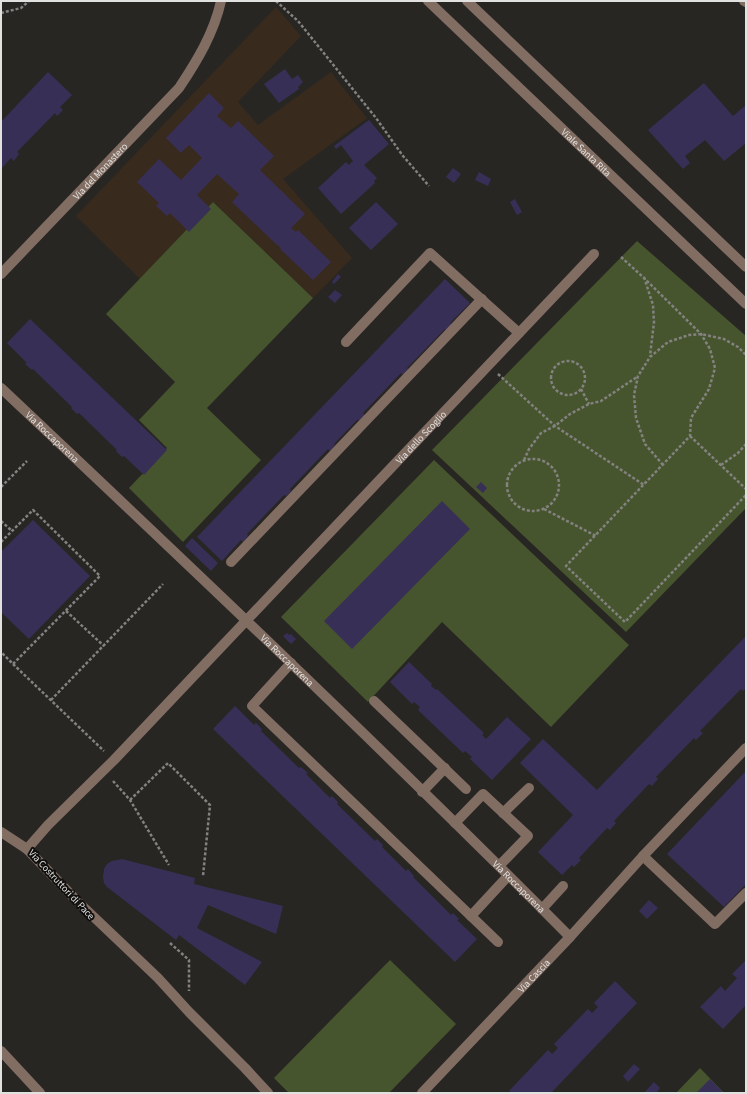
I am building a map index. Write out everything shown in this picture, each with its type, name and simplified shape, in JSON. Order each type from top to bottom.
[{"type":"street","name":"Via del Monastero","points":[[1,274],[179,88],[194,65],[209,37],[219,11],[221,1]]},
{"type":"street","name":"Viale Santa Rita","points":[[428,1],[746,304]]},
{"type":"street","points":[[467,1],[746,267]]},
{"type":"street","points":[[346,342],[430,252],[519,333]]},
{"type":"street","name":"Via dello Scoglio","points":[[246,620],[594,254]]},
{"type":"street","points":[[231,562],[482,300]]},
{"type":"street","name":"Via Roccaporena","points":[[1,388],[291,663],[570,937]]},
{"type":"street","name":"Via Costruttori di Pace","points":[[246,620],[114,760],[48,825],[27,849],[77,901],[158,978],[268,1093]]},
{"type":"street","points":[[291,663],[252,706],[498,942]]},
{"type":"street","points":[[374,701],[466,789]]},
{"type":"street","name":"Via Cascia","points":[[422,1093],[746,748]]},
{"type":"street","points":[[422,792],[445,768]]},
{"type":"street","points":[[503,813],[530,788]]},
{"type":"street","points":[[455,823],[483,794],[528,836],[499,866]]},
{"type":"street","points":[[1,832],[27,849]]},
{"type":"street","points":[[643,856],[715,924],[746,893]]},
{"type":"street","points":[[471,916],[508,876]]},
{"type":"street","points":[[542,909],[563,886]]},
{"type":"street","points":[[1,1051],[40,1093]]},
{"type":"path","points":[[1,13],[21,8],[29,1]]},
{"type":"path","points":[[276,1],[298,21],[376,118],[403,156],[430,186]]},
{"type":"path","points":[[621,257],[702,334],[710,348],[715,368],[709,389],[691,418],[690,436],[566,566],[625,622],[746,496]]},
{"type":"path","points":[[643,277],[653,305],[654,322],[650,357]]},
{"type":"path","points":[[663,465],[645,444],[636,418],[634,395],[638,376],[650,357],[668,342],[689,335],[702,334],[724,339],[738,347],[746,355]]},
{"type":"path","points":[[568,361],[576,363],[583,371],[584,382],[581,388],[576,393],[570,395],[557,391],[552,384],[551,378],[555,367],[568,361]]},
{"type":"path","points":[[524,460],[541,433],[555,426],[570,414],[589,404],[601,401],[638,376]]},
{"type":"path","points":[[503,378],[555,426],[644,485]]},
{"type":"path","points":[[581,388],[589,404]]},
{"type":"path","points":[[690,436],[746,489]]},
{"type":"path","points":[[721,465],[738,453],[746,444]]},
{"type":"path","points":[[534,458],[542,461],[554,470],[558,478],[559,488],[557,494],[553,502],[544,509],[535,511],[526,510],[516,505],[510,498],[507,490],[507,480],[515,465],[524,460],[534,458]]},
{"type":"path","points":[[1,487],[27,461]]},
{"type":"path","points":[[544,509],[596,536]]},
{"type":"path","points":[[1,542],[33,510],[100,576],[13,664]]},
{"type":"path","points":[[1,521],[12,531]]},
{"type":"path","points":[[51,700],[163,584]]},
{"type":"path","points":[[66,611],[104,646]]},
{"type":"path","points":[[1,652],[114,760]]},
{"type":"path","points":[[130,800],[168,763],[210,804],[203,876]]},
{"type":"path","points":[[103,771],[130,800],[169,865]]},
{"type":"path","points":[[170,943],[189,960],[189,1012]]},
{"type":"shaded area","points":[[276,7],[301,36],[238,102],[258,125],[331,72],[367,118],[283,179],[352,258],[313,298],[213,202],[140,279],[76,216]]},
{"type":"green space","points":[[213,202],[313,298],[207,408],[261,460],[183,542],[129,488],[167,448],[139,420],[175,382],[106,314]]},
{"type":"green space","points":[[637,241],[746,336],[746,508],[626,632],[432,450]]},
{"type":"green space","points":[[434,460],[629,645],[551,727],[442,622],[368,702],[281,617]]},
{"type":"green space","points":[[390,960],[456,1024],[389,1093],[289,1093],[274,1078]]},
{"type":"green space","points":[[700,1068],[724,1093],[676,1093]]},
{"type":"building","points":[[285,69],[292,79],[298,75],[303,82],[298,87],[299,89],[279,103],[264,84]]},
{"type":"building","points":[[48,72],[72,95],[60,107],[63,110],[57,116],[55,113],[17,152],[19,154],[14,161],[11,158],[1,169],[1,122]]},
{"type":"building","points":[[704,83],[733,116],[746,105],[746,143],[724,161],[705,140],[685,156],[690,163],[683,169],[648,130]]},
{"type":"building","points":[[209,93],[224,108],[217,116],[231,128],[238,121],[274,156],[260,170],[305,214],[291,228],[296,232],[298,230],[331,262],[313,280],[232,202],[239,194],[217,174],[197,195],[211,209],[189,232],[170,213],[167,216],[156,206],[159,203],[137,182],[159,159],[181,180],[202,158],[189,145],[181,153],[166,138]]},
{"type":"building","points":[[369,120],[389,144],[364,165],[377,178],[374,181],[375,183],[341,214],[318,188],[346,162],[349,165],[353,161],[341,145],[336,149],[334,146]]},
{"type":"building","points":[[453,168],[461,174],[454,183],[446,177]]},
{"type":"building","points":[[479,172],[491,179],[488,186],[475,180]]},
{"type":"building","points":[[515,199],[522,212],[517,215],[510,202]]},
{"type":"building","points":[[376,202],[398,224],[371,250],[349,228]]},
{"type":"building","points":[[338,274],[341,277],[334,284],[332,282]]},
{"type":"building","points":[[445,279],[470,303],[450,323],[452,324],[446,330],[445,329],[407,368],[408,369],[403,375],[401,373],[363,413],[365,415],[359,421],[358,419],[334,444],[335,445],[330,451],[328,449],[290,489],[291,491],[286,496],[284,495],[247,534],[248,536],[243,542],[241,540],[222,561],[197,537]]},
{"type":"building","points":[[335,290],[342,295],[335,303],[328,297]]},
{"type":"building","points":[[30,319],[167,450],[144,475],[124,456],[122,457],[116,451],[117,450],[79,413],[77,414],[71,408],[72,407],[33,369],[32,370],[25,364],[27,363],[7,343]]},
{"type":"building","points":[[481,482],[487,488],[483,493],[476,487]]},
{"type":"building","points":[[442,501],[470,529],[352,649],[324,621]]},
{"type":"building","points":[[33,520],[90,576],[29,639],[1,612],[1,552]]},
{"type":"building","points":[[192,538],[218,563],[211,571],[185,546]]},
{"type":"building","points":[[287,633],[289,635],[291,634],[296,639],[291,644],[283,636]]},
{"type":"building","points":[[746,636],[746,688],[743,691],[741,689],[700,731],[703,733],[696,740],[694,738],[656,777],[658,779],[652,786],[649,784],[614,821],[616,823],[610,830],[607,828],[579,858],[581,860],[574,867],[572,865],[562,875],[538,852],[573,815],[520,763],[543,739],[597,790]]},
{"type":"building","points":[[409,662],[432,684],[431,686],[436,690],[437,689],[484,733],[482,735],[486,739],[507,717],[531,739],[492,780],[470,759],[472,757],[465,751],[463,753],[418,710],[420,707],[414,702],[412,704],[390,682]]},
{"type":"building","points":[[235,706],[254,725],[256,723],[262,729],[261,731],[299,768],[301,767],[308,773],[306,774],[330,798],[332,796],[338,802],[337,804],[375,841],[377,839],[383,845],[382,847],[406,871],[408,869],[414,876],[413,877],[451,915],[453,913],[459,919],[457,920],[477,939],[455,962],[213,729]]},
{"type":"building","points":[[746,771],[746,884],[724,907],[667,854]]},
{"type":"building","points":[[122,859],[195,878],[194,884],[283,906],[276,934],[208,905],[197,928],[262,962],[245,985],[179,935],[176,940],[107,887],[104,883],[103,877],[104,869],[107,864],[112,861]]},
{"type":"building","points":[[649,900],[658,908],[647,919],[639,911]]},
{"type":"building","points":[[746,960],[746,1005],[723,1029],[700,1007],[721,986],[725,991],[737,978],[732,974]]},
{"type":"building","points":[[615,981],[637,1003],[551,1093],[512,1093],[509,1091],[548,1050],[552,1054],[558,1048],[554,1044],[588,1009],[592,1013],[598,1007],[594,1003]]},
{"type":"building","points":[[634,1064],[640,1069],[628,1082],[623,1076]]},
{"type":"building","points":[[710,1079],[722,1091],[721,1093],[698,1093],[697,1092]]},
{"type":"building","points":[[654,1082],[660,1088],[656,1093],[644,1093]]}]
